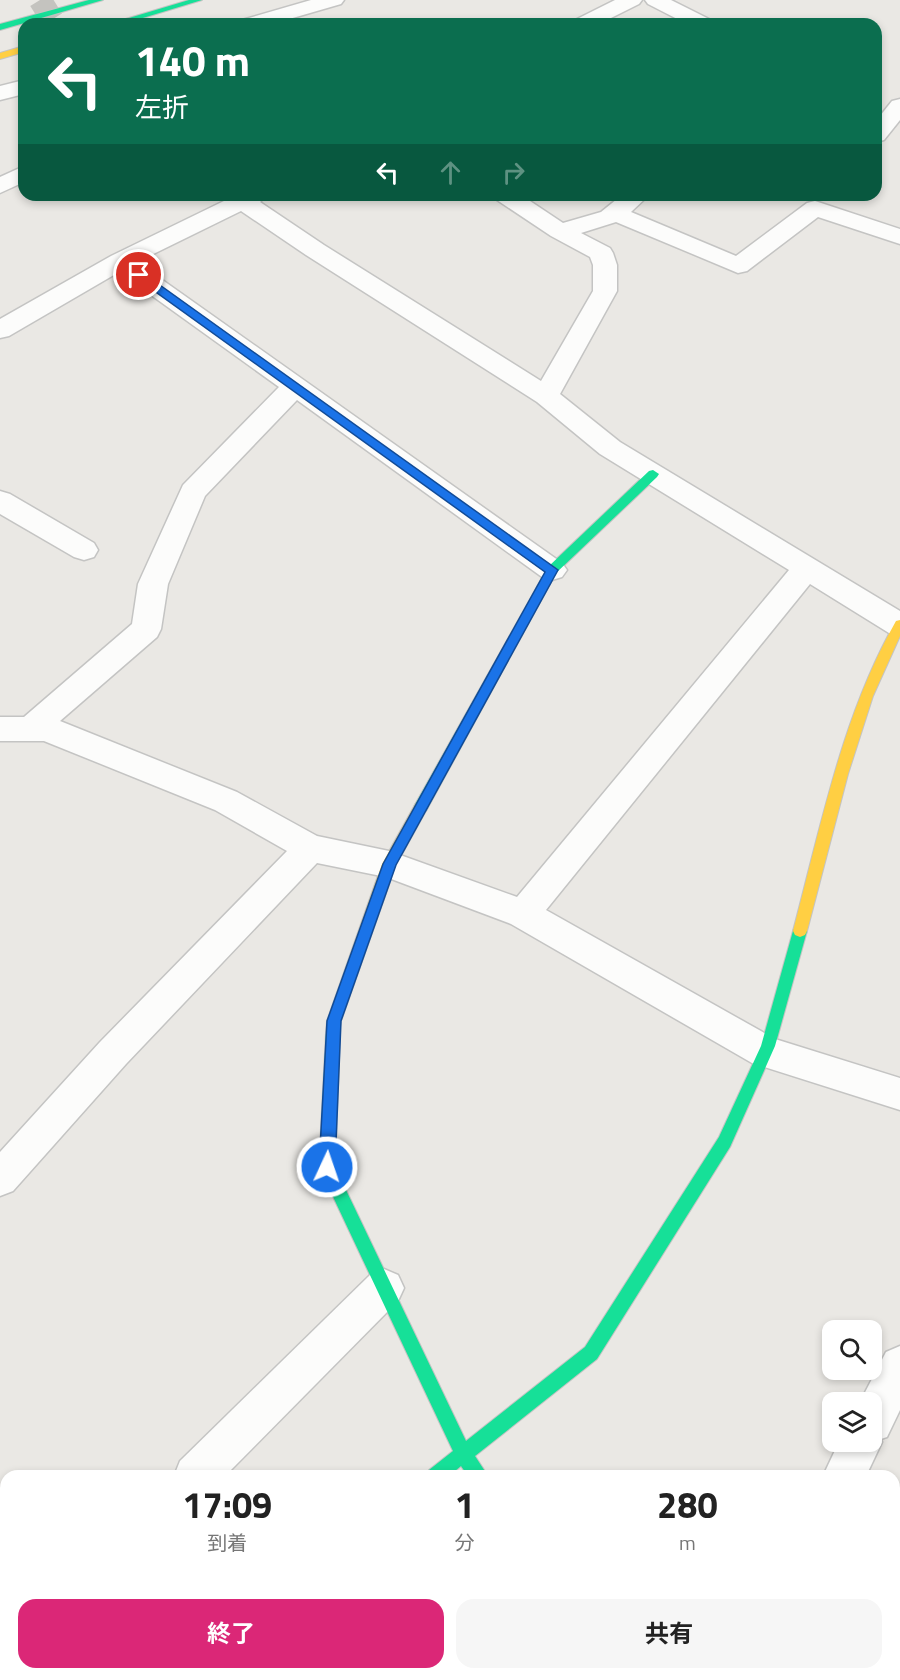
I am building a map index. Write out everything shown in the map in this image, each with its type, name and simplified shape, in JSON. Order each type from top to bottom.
[{"type":"main road","points":[[33,18],[99,0]]},
{"type":"main road","points":[[134,18],[198,0]]},
{"type":"main road","points":[[0,27],[18,22]]},
{"type":"main road","points":[[0,56],[18,51]]},
{"type":"main road","points":[[475,1470],[463,1454],[327,1167],[334,1021],[389,864],[552,570],[653,474]]},
{"type":"main road","points":[[443,1470],[591,1353],[725,1142],[765,1052],[857,723],[886,649],[900,625]]},
{"type":"street","points":[[270,18],[334,0]]},
{"type":"street","points":[[594,18],[632,0]]},
{"type":"street","points":[[655,0],[692,18]]},
{"type":"street","points":[[0,93],[18,88]]},
{"type":"street","points":[[882,125],[895,103]]},
{"type":"street","points":[[0,186],[18,176]]},
{"type":"street","points":[[0,330],[120,261],[236,201]]},
{"type":"street","points":[[250,201],[546,396],[610,448],[900,625]]},
{"type":"street","points":[[514,201],[560,231],[601,253],[605,265],[605,291],[546,396]]},
{"type":"street","points":[[560,231],[609,217],[629,201]]},
{"type":"street","points":[[614,213],[738,267],[821,202],[900,237]]},
{"type":"street","points":[[120,261],[552,570]]},
{"type":"street","points":[[16,729],[146,629],[153,584],[193,492],[295,386]]},
{"type":"street","points":[[0,501],[84,550]]},
{"type":"street","points":[[523,914],[807,568]]},
{"type":"street","points":[[16,729],[47,729],[226,801],[310,848],[389,864],[523,914],[765,1052],[900,1094]]},
{"type":"street","points":[[0,1179],[113,1053],[310,848]]},
{"type":"street","points":[[201,1470],[384,1288]]},
{"type":"street","points":[[882,1402],[900,1366]]},
{"type":"street","points":[[847,1470],[856,1452]]},
{"type":"tunnel","points":[[40,0],[51,18]]},
{"type":"traffic: fast","points":[[33,18],[99,0]]},
{"type":"traffic: fast","points":[[134,18],[198,0]]},
{"type":"traffic: fast","points":[[0,27],[18,22]]},
{"type":"traffic: fast","points":[[421,807],[552,570],[653,474]]},
{"type":"traffic: fast","points":[[443,1470],[591,1353],[725,1142],[768,1046],[800,931]]},
{"type":"traffic: fast","points":[[333,1033],[327,1167],[463,1454],[475,1470]]},
{"type":"traffic: slow","points":[[0,56],[18,51]]},
{"type":"traffic: slow","points":[[800,931],[830,814],[854,734],[882,659],[900,624]]},
{"type":"traffic: slow","points":[[333,1033],[334,1021],[389,864],[421,807]]},
{"type":"route","points":[[139,275],[552,570],[389,864],[334,1021],[327,1167]]}]
